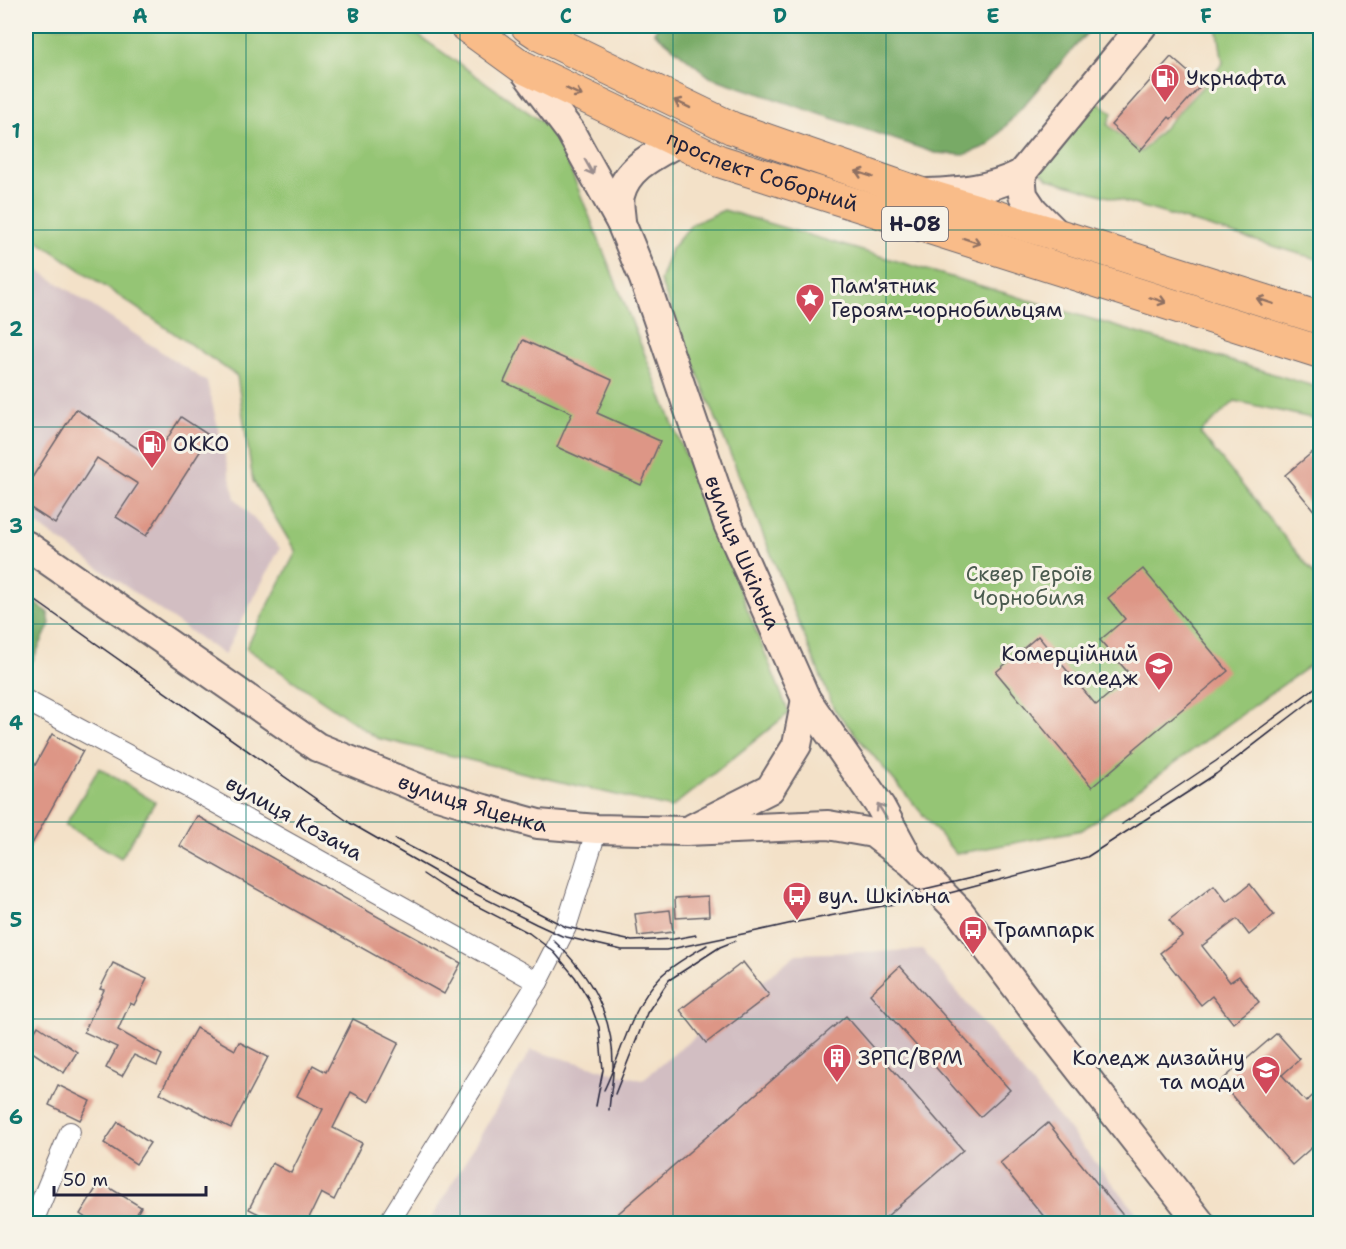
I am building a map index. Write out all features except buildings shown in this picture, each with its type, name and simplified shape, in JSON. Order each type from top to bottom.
[{"type":"main road","name":"Н-08","points":[[466,26],[521,66]]},
{"type":"main road","name":"проспект Соборний","points":[[534,31],[732,128],[919,194],[1058,235],[1320,318]]},
{"type":"main road","name":"проспект Соборний","points":[[521,66],[719,161],[1320,352]]},
{"type":"street","points":[[919,194],[960,192],[982,188],[1021,174],[1142,26]]},
{"type":"street","name":"вулиця Шкільна","points":[[521,66],[570,131],[621,223],[644,279],[728,524],[806,699],[880,806],[911,862]]},
{"type":"street","name":"вулиця Шкільна","points":[[621,223],[620,196],[629,175],[647,159],[678,142]]},
{"type":"street","points":[[1021,174],[1023,195],[1033,210],[1058,235]]},
{"type":"street","name":"вулиця Яценка","points":[[26,544],[317,747],[428,792],[538,824],[597,829],[686,831],[828,825],[873,833],[911,862],[958,912],[1202,1224]]},
{"type":"street","points":[[686,831],[770,789],[797,745],[806,699]]},
{"type":"street","name":"вулиця Козача","points":[[26,704],[27,701],[191,789],[538,982]]},
{"type":"street","points":[[388,1224],[538,982],[566,927],[597,829]]},
{"type":"street","points":[[32,1224],[70,1132]]},
{"type":"shaded area","points":[[26,262],[207,382],[235,498],[280,548],[224,655],[26,517]]},
{"type":"shaded area","points":[[923,950],[1145,1223],[428,1224],[531,1050],[642,1080],[796,954]]},
{"type":"green space","points":[[26,26],[405,26],[555,131],[789,713],[671,808],[377,738],[246,648],[296,552],[253,481],[237,376],[26,233]]},
{"type":"green space","points":[[658,26],[1093,26],[989,145],[964,155],[935,153],[710,77],[654,32]]},
{"type":"green space","points":[[1217,26],[1320,26],[1320,260],[1049,179],[1037,169],[1092,103],[1101,104],[1112,113],[1108,125],[1141,152],[1223,63]]},
{"type":"green space","name":"Сквер Героїв Чорнобиля","points":[[724,210],[1320,388],[1320,420],[1235,401],[1200,433],[1320,581],[1320,658],[1082,830],[956,854],[834,709],[660,281],[671,249],[692,224]]},
{"type":"green space","points":[[26,597],[48,612],[50,624],[32,662],[26,665]]},
{"type":"green space","points":[[99,768],[155,802],[121,858],[65,825]]},
{"type":"tram line","points":[[26,594],[350,823],[458,885],[536,924],[562,936],[622,950],[666,950],[797,922],[942,895],[1087,857],[1216,774],[1320,694]]},
{"type":"tram line","points":[[1122,824],[1216,761],[1320,684]]},
{"type":"tram line","points":[[395,839],[566,927],[632,941],[674,939],[696,935]]},
{"type":"tram line","points":[[899,895],[1001,871]]},
{"type":"tram line","points":[[423,874],[450,892],[529,933],[554,952],[575,977],[588,998],[599,1027],[603,1070],[596,1106]]},
{"type":"tram line","points":[[553,940],[590,983],[605,1016],[613,1053],[609,1110]]},
{"type":"tram line","points":[[615,1094],[647,1013],[669,980],[720,947],[735,941]]},
{"type":"tram line","points":[[604,1090],[634,1016],[650,989],[670,968],[707,945]]},
{"type":"place","name":"Укрнафта","points":[[1165,104]]},
{"type":"place","name":"Пам'ятник Героям-чорнобильцям","points":[[810,324]]},
{"type":"place","name":"ОККО","points":[[152,470]]},
{"type":"place","name":"Комерційний коледж","points":[[1159,692]]},
{"type":"place","name":"вул. Шкільна","points":[[797,922]]},
{"type":"place","name":"Трампарк","points":[[973,956]]},
{"type":"place","name":"ЗРПС/ВРМ","points":[[837,1084]]},
{"type":"place","name":"Коледж дизайну та моди","points":[[1266,1096]]}]
